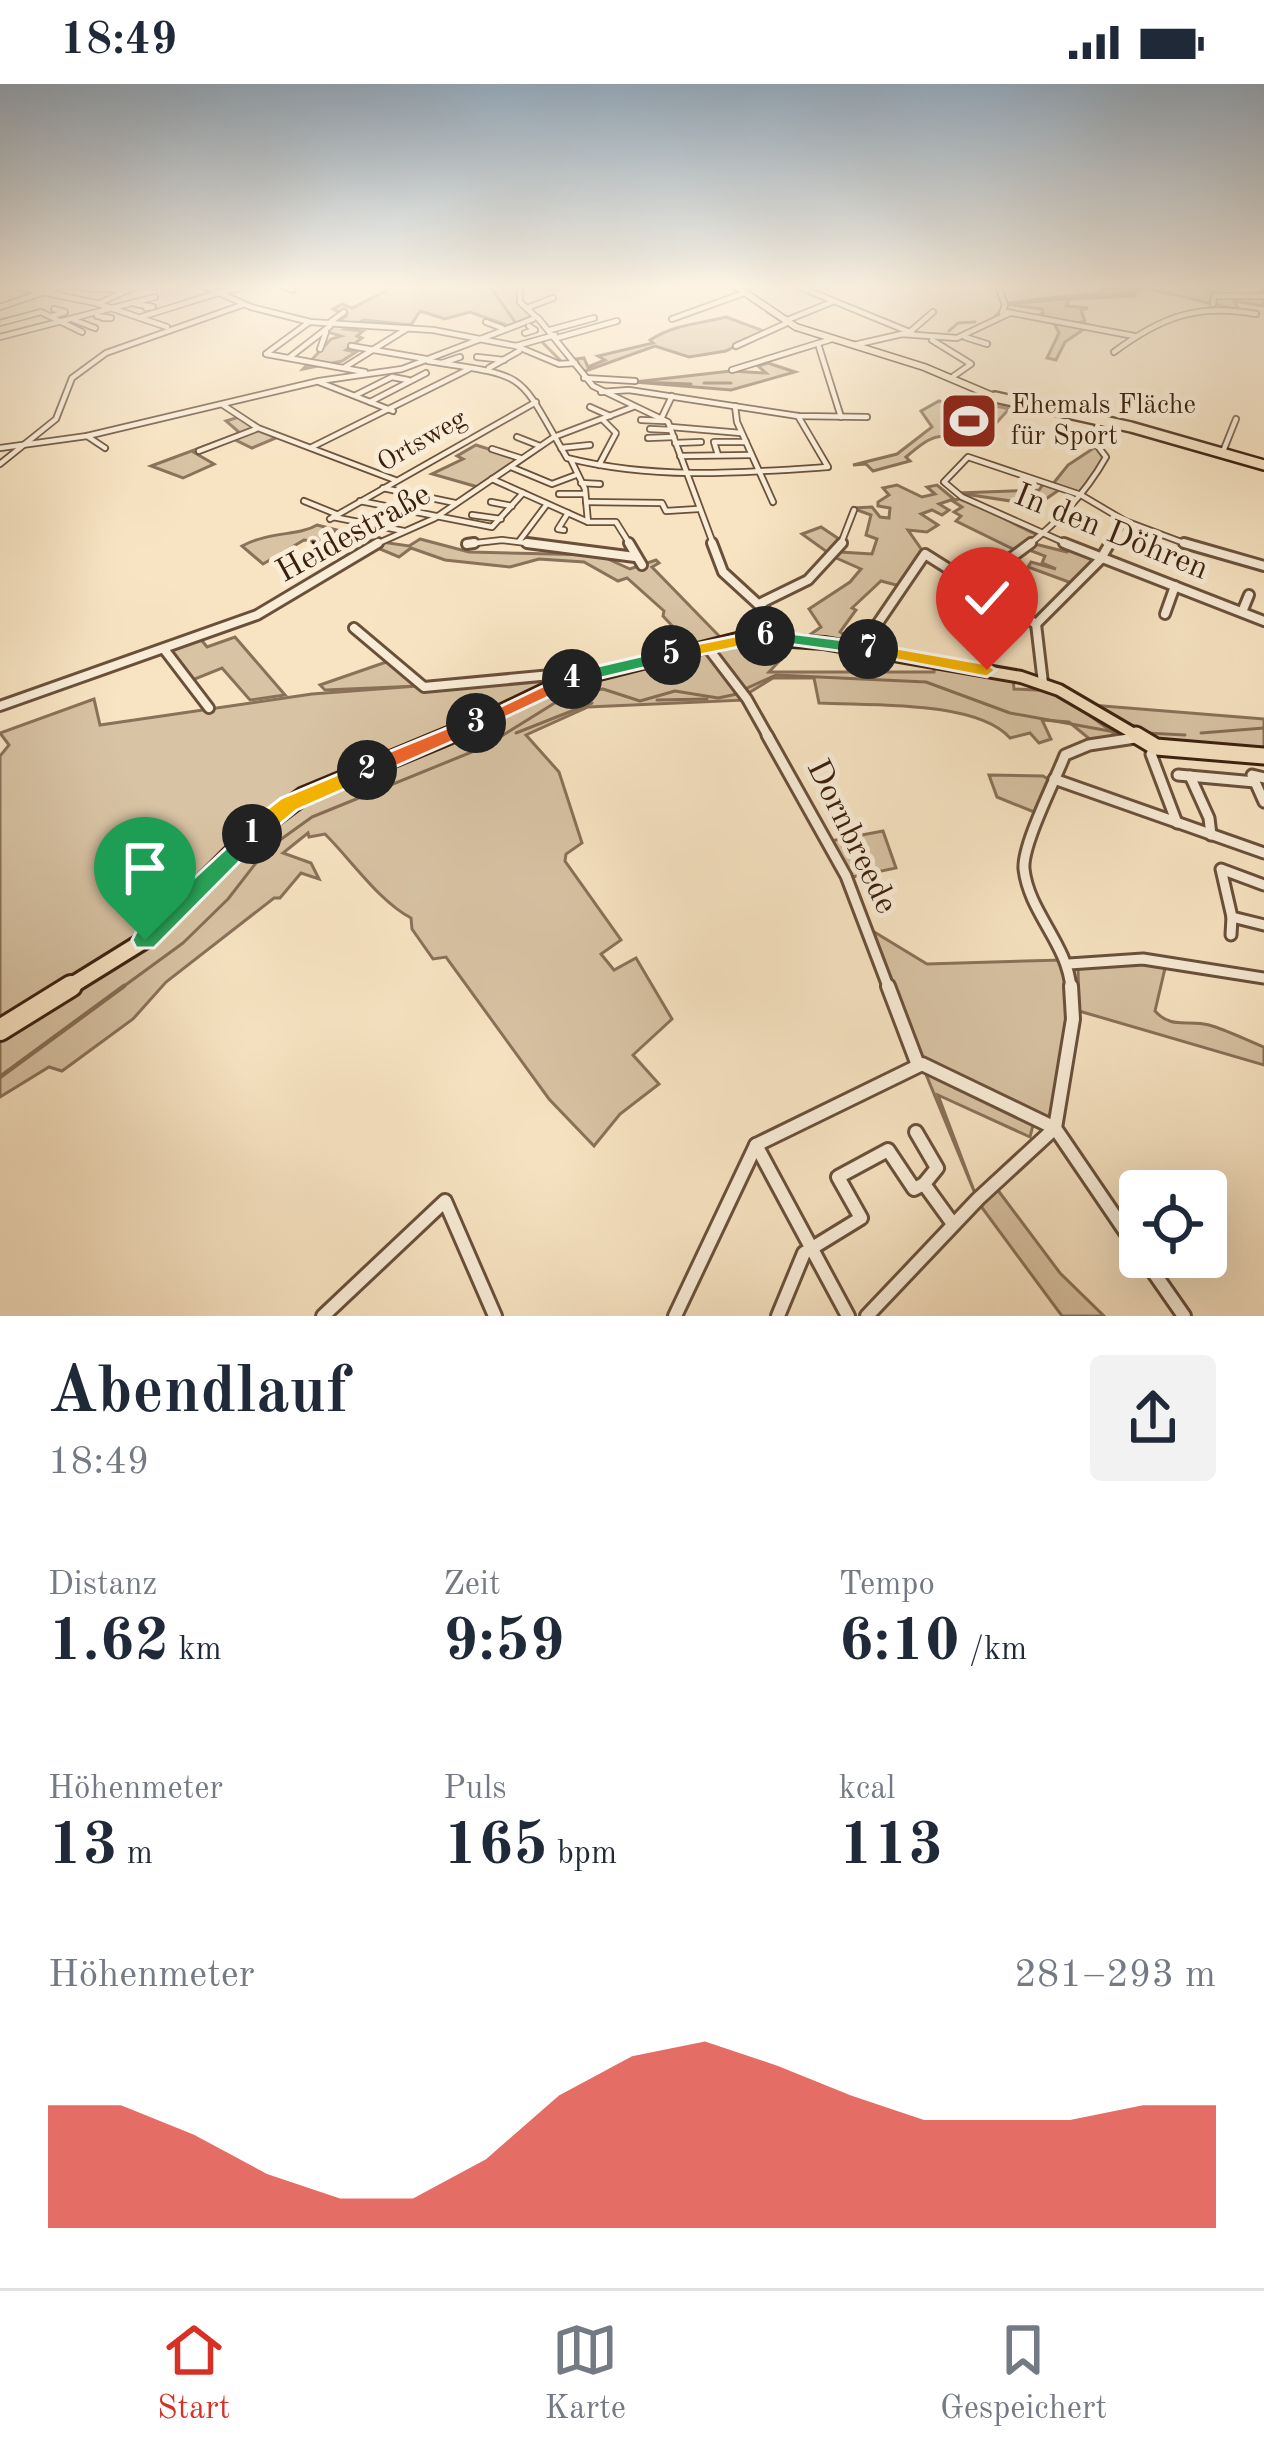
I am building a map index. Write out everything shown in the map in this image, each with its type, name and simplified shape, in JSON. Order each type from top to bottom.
[{"type":"main road","points":[[848,343],[1023,407],[1099,421],[1264,465]]},
{"type":"main road","points":[[0,1030],[145,940],[248,837],[289,804],[552,686],[748,637],[861,648],[1042,683],[1130,735],[1175,751],[1264,756]]},
{"type":"street","points":[[0,464],[61,412],[77,372],[127,343]]},
{"type":"street","points":[[280,343],[266,354],[371,374]]},
{"type":"street","points":[[289,358],[307,343]]},
{"type":"street","points":[[320,349],[323,343]]},
{"type":"street","points":[[363,343],[355,347],[486,370],[517,380],[571,460],[586,498],[588,522]]},
{"type":"street","points":[[344,368],[386,343]]},
{"type":"street","points":[[0,448],[87,436],[319,381],[409,366],[463,343]]},
{"type":"street","points":[[492,343],[561,364]]},
{"type":"street","points":[[486,370],[531,343]]},
{"type":"street","points":[[561,343],[584,378],[602,392],[636,404],[670,429]]},
{"type":"street","points":[[736,346],[741,343]]},
{"type":"street","points":[[732,370],[825,343]]},
{"type":"street","points":[[854,345],[861,343]]},
{"type":"street","points":[[938,343],[971,364],[951,378]]},
{"type":"street","points":[[1114,352],[1125,343]]},
{"type":"street","points":[[819,347],[826,362],[829,395],[841,418]]},
{"type":"street","points":[[440,363],[460,357]]},
{"type":"street","points":[[477,357],[511,365]]},
{"type":"street","points":[[547,370],[575,363]]},
{"type":"street","points":[[409,366],[446,379]]},
{"type":"street","points":[[310,448],[469,369]]},
{"type":"street","points":[[370,402],[426,373]]},
{"type":"street","points":[[355,396],[394,376],[411,380]]},
{"type":"street","points":[[584,378],[634,381]]},
{"type":"street","points":[[319,381],[390,409]]},
{"type":"street","points":[[703,391],[713,420]]},
{"type":"street","points":[[602,392],[672,396],[798,416],[867,417]]},
{"type":"street","points":[[636,404],[635,398],[646,393]]},
{"type":"street","points":[[672,396],[670,429],[723,572],[777,622],[785,638]]},
{"type":"street","name":"Ortsweg","points":[[333,517],[536,402]]},
{"type":"street","name":"Heidestraße","points":[[0,706],[257,615],[434,518],[554,437],[636,404]]},
{"type":"street","points":[[223,405],[258,428],[397,480]]},
{"type":"street","points":[[735,406],[741,433],[773,502]]},
{"type":"street","points":[[590,407],[611,416]]},
{"type":"street","points":[[571,460],[686,475],[828,467],[798,416]]},
{"type":"street","points":[[1222,454],[1236,419]]},
{"type":"street","points":[[599,465],[616,433],[603,420]]},
{"type":"street","points":[[641,420],[701,442]]},
{"type":"street","points":[[977,583],[1060,522],[1081,495],[1106,457],[1094,440],[1099,421]]},
{"type":"street","points":[[200,451],[258,428]]},
{"type":"street","points":[[650,429],[741,433]]},
{"type":"street","points":[[648,438],[670,429]]},
{"type":"street","points":[[87,436],[105,448]]},
{"type":"street","points":[[517,437],[540,446]]},
{"type":"street","points":[[718,455],[714,442],[746,442]]},
{"type":"street","points":[[561,448],[590,445]]},
{"type":"street","points":[[492,449],[522,458]]},
{"type":"street","points":[[680,455],[752,455]]},
{"type":"street","name":"In den Döhren","points":[[1081,495],[968,457],[944,482],[962,496],[1040,534],[1264,621]]},
{"type":"street","points":[[638,488],[641,459]]},
{"type":"street","points":[[510,467],[552,484],[576,475]]},
{"type":"street","points":[[492,479],[588,522],[616,522],[642,566]]},
{"type":"street","points":[[581,483],[600,484]]},
{"type":"street","points":[[383,488],[456,504]]},
{"type":"street","points":[[360,502],[492,527],[523,493]]},
{"type":"street","points":[[559,494],[665,504]]},
{"type":"street","points":[[666,494],[666,511],[698,508]]},
{"type":"street","points":[[1081,495],[1125,521],[1264,566]]},
{"type":"street","points":[[304,501],[333,517],[405,531]]},
{"type":"street","points":[[491,502],[512,506]]},
{"type":"street","points":[[638,503],[639,513]]},
{"type":"street","points":[[519,542],[548,504]]},
{"type":"street","points":[[759,604],[830,565],[844,543],[854,510]]},
{"type":"street","points":[[564,530],[558,529],[568,513]]},
{"type":"street","points":[[472,515],[502,519]]},
{"type":"street","points":[[1036,624],[1103,556],[1125,521]]},
{"type":"street","points":[[467,544],[589,546],[635,557]]},
{"type":"street","points":[[861,648],[925,554],[1036,624],[1042,683]]},
{"type":"street","points":[[995,569],[1025,579]]},
{"type":"street","points":[[1165,614],[1175,586]]},
{"type":"street","points":[[1242,612],[1249,595]]},
{"type":"street","points":[[354,628],[424,688],[601,671]]},
{"type":"street","name":"Dornbreede","points":[[707,646],[746,697],[846,876],[918,1065]]},
{"type":"street","points":[[164,649],[209,708]]},
{"type":"street","points":[[867,1316],[953,1224],[1055,1128],[1073,1019],[1069,964],[1023,870],[1026,846],[1069,752],[1130,735]]},
{"type":"street","points":[[1151,754],[1178,823]]},
{"type":"street","points":[[1211,835],[1209,818],[1184,776],[1259,780],[1263,798]]},
{"type":"street","points":[[1054,778],[1264,853]]},
{"type":"street","points":[[1231,935],[1232,916],[1220,869],[1264,885]]},
{"type":"street","points":[[1232,916],[1264,925]]},
{"type":"street","points":[[1069,964],[1156,960],[1264,978]]},
{"type":"street","points":[[675,1316],[757,1144],[918,1065],[1055,1128],[1119,1221]]},
{"type":"street","points":[[778,1316],[810,1246],[861,1218],[838,1177],[888,1150],[914,1189],[937,1168],[916,1132]]},
{"type":"street","points":[[757,1144],[848,1316]]},
{"type":"street","points":[[924,1184],[953,1224]]},
{"type":"street","points":[[323,1316],[445,1201],[495,1316]]},
{"type":"street","points":[[1158,1278],[1184,1316]]},
{"type":"shaded area","points":[[327,343],[355,343],[346,350],[356,352],[342,361],[303,369]]},
{"type":"shaded area","points":[[651,343],[740,343],[726,351],[689,357],[655,346],[583,372],[576,359],[584,358],[588,367],[605,360],[598,356]]},
{"type":"shaded area","points":[[1054,343],[1064,343],[1056,360],[1047,358]]},
{"type":"shaded area","points":[[768,363],[795,372],[731,390],[634,382],[731,371],[766,373],[758,366]]},
{"type":"shaded area","points":[[939,401],[1009,409],[977,444],[939,437],[906,457],[910,461],[873,471],[866,464],[853,465],[897,454],[932,427],[921,411]]},
{"type":"shaded area","points":[[239,417],[278,437],[252,448],[231,438],[195,453],[214,464],[183,478],[151,466],[240,433],[226,421]]},
{"type":"shaded area","points":[[476,445],[520,459],[478,487],[432,474],[463,459],[457,456]]},
{"type":"shaded area","points":[[1097,446],[1104,460],[1080,493],[1062,488],[1037,505],[958,493],[1039,490],[1044,483],[1052,485],[1068,465]]},
{"type":"shaded area","points":[[897,485],[922,497],[935,494],[927,487],[937,485],[955,500],[963,498],[1037,535],[1017,551],[956,521],[961,516],[954,512],[962,507],[951,500],[939,504],[949,510],[942,515],[932,510],[921,514],[938,525],[927,532],[908,530],[924,553],[900,586],[881,581],[852,608],[856,610],[840,632],[859,646],[808,636],[821,627],[809,609],[861,569],[802,534],[821,527],[842,541],[840,552],[872,554],[877,539],[866,535],[871,515],[852,508],[872,507],[880,517],[889,518],[890,508],[878,502],[889,495],[883,488]]},
{"type":"shaded area","points":[[317,525],[337,530],[324,542],[304,540],[263,564],[242,546],[263,538]]},
{"type":"shaded area","points":[[420,539],[469,552],[599,555],[630,569],[656,560],[659,563],[652,567],[722,639],[690,645],[663,616],[664,611],[627,578],[618,581],[584,562],[539,559],[510,567],[445,560],[411,548],[399,557],[375,547],[382,542],[409,546]]},
{"type":"shaded area","points":[[1031,543],[1067,552],[1072,546],[1099,555],[1074,584],[1028,567],[1031,562],[1056,569],[1042,563],[1045,556],[1024,548]]},
{"type":"shaded area","points":[[199,637],[207,647],[235,637],[285,695],[250,700],[222,668],[190,681],[167,650]]},
{"type":"shaded area","points":[[776,638],[788,652],[769,672],[934,672],[935,662],[1013,677],[1014,689],[1057,691],[1123,740],[1092,741],[1069,722],[1042,720],[1051,739],[1039,743],[1030,733],[1010,738],[994,726],[948,711],[819,703],[814,678],[773,678],[747,694],[713,651],[715,646]]},
{"type":"shaded area","points":[[707,650],[746,700],[588,707],[526,735],[559,772],[582,843],[566,854],[565,861],[621,940],[601,954],[614,970],[636,958],[672,1019],[633,1055],[659,1084],[620,1114],[594,1146],[549,1099],[446,957],[433,959],[412,929],[411,918],[377,891],[325,834],[309,837],[308,833],[283,853],[311,863],[319,879],[301,873],[280,898],[166,982],[133,1019],[62,1071],[49,1067],[0,1097],[0,1032],[133,951],[277,815],[476,725],[490,743],[493,740],[482,724],[555,686]]},
{"type":"shaded area","points":[[392,660],[419,686],[325,690],[320,685]]},
{"type":"shaded area","points":[[574,674],[303,792],[152,930],[0,1025],[0,756],[9,745],[0,733],[94,699],[100,725],[312,694]]},
{"type":"shaded area","points":[[1091,705],[1264,719],[1264,754],[1170,748]]},
{"type":"shaded area","points":[[989,775],[1048,779],[1034,812],[997,797]]},
{"type":"shaded area","points":[[883,831],[896,868],[848,878],[830,841]]},
{"type":"shaded area","points":[[871,930],[927,964],[1062,960],[1069,1019],[1051,1122],[920,1057]]},
{"type":"shaded area","points":[[1148,961],[1166,964],[1155,1011],[1161,1017],[1209,1025],[1264,1047],[1264,1065],[1079,1011],[1078,968]]},
{"type":"shaded area","points":[[923,1067],[1034,1121],[1030,1137],[938,1095],[976,1196]]},
{"type":"shaded area","points":[[997,1189],[1060,1273],[1104,1316],[1062,1316],[980,1205]]},
{"type":"waterway","points":[[543,343],[562,362]]},
{"type":"waterway","points":[[634,382],[691,384]]},
{"type":"waterway","points":[[704,383],[731,383]]},
{"type":"waterway","points":[[1031,410],[1059,416]]},
{"type":"waterway","points":[[745,689],[776,675],[926,682],[1010,713],[1126,734]]},
{"type":"waterway","points":[[120,989],[183,943],[228,899],[266,850],[312,817],[484,747],[574,691],[603,689],[640,701],[675,691],[718,698],[737,694]]},
{"type":"waterway","points":[[657,700],[707,699]]},
{"type":"waterway","points":[[516,733],[592,703]]},
{"type":"waterway","points":[[1201,733],[1264,728]]},
{"type":"waterway","points":[[1147,733],[1185,735]]},
{"type":"waterway","points":[[0,1077],[124,986]]},
{"type":"place","name":"Ehemals Fläche für Sport","points":[[969,421]]},
{"type":"route","points":[[145,940],[248,837],[289,804],[575,678],[761,636],[987,670]]}]
